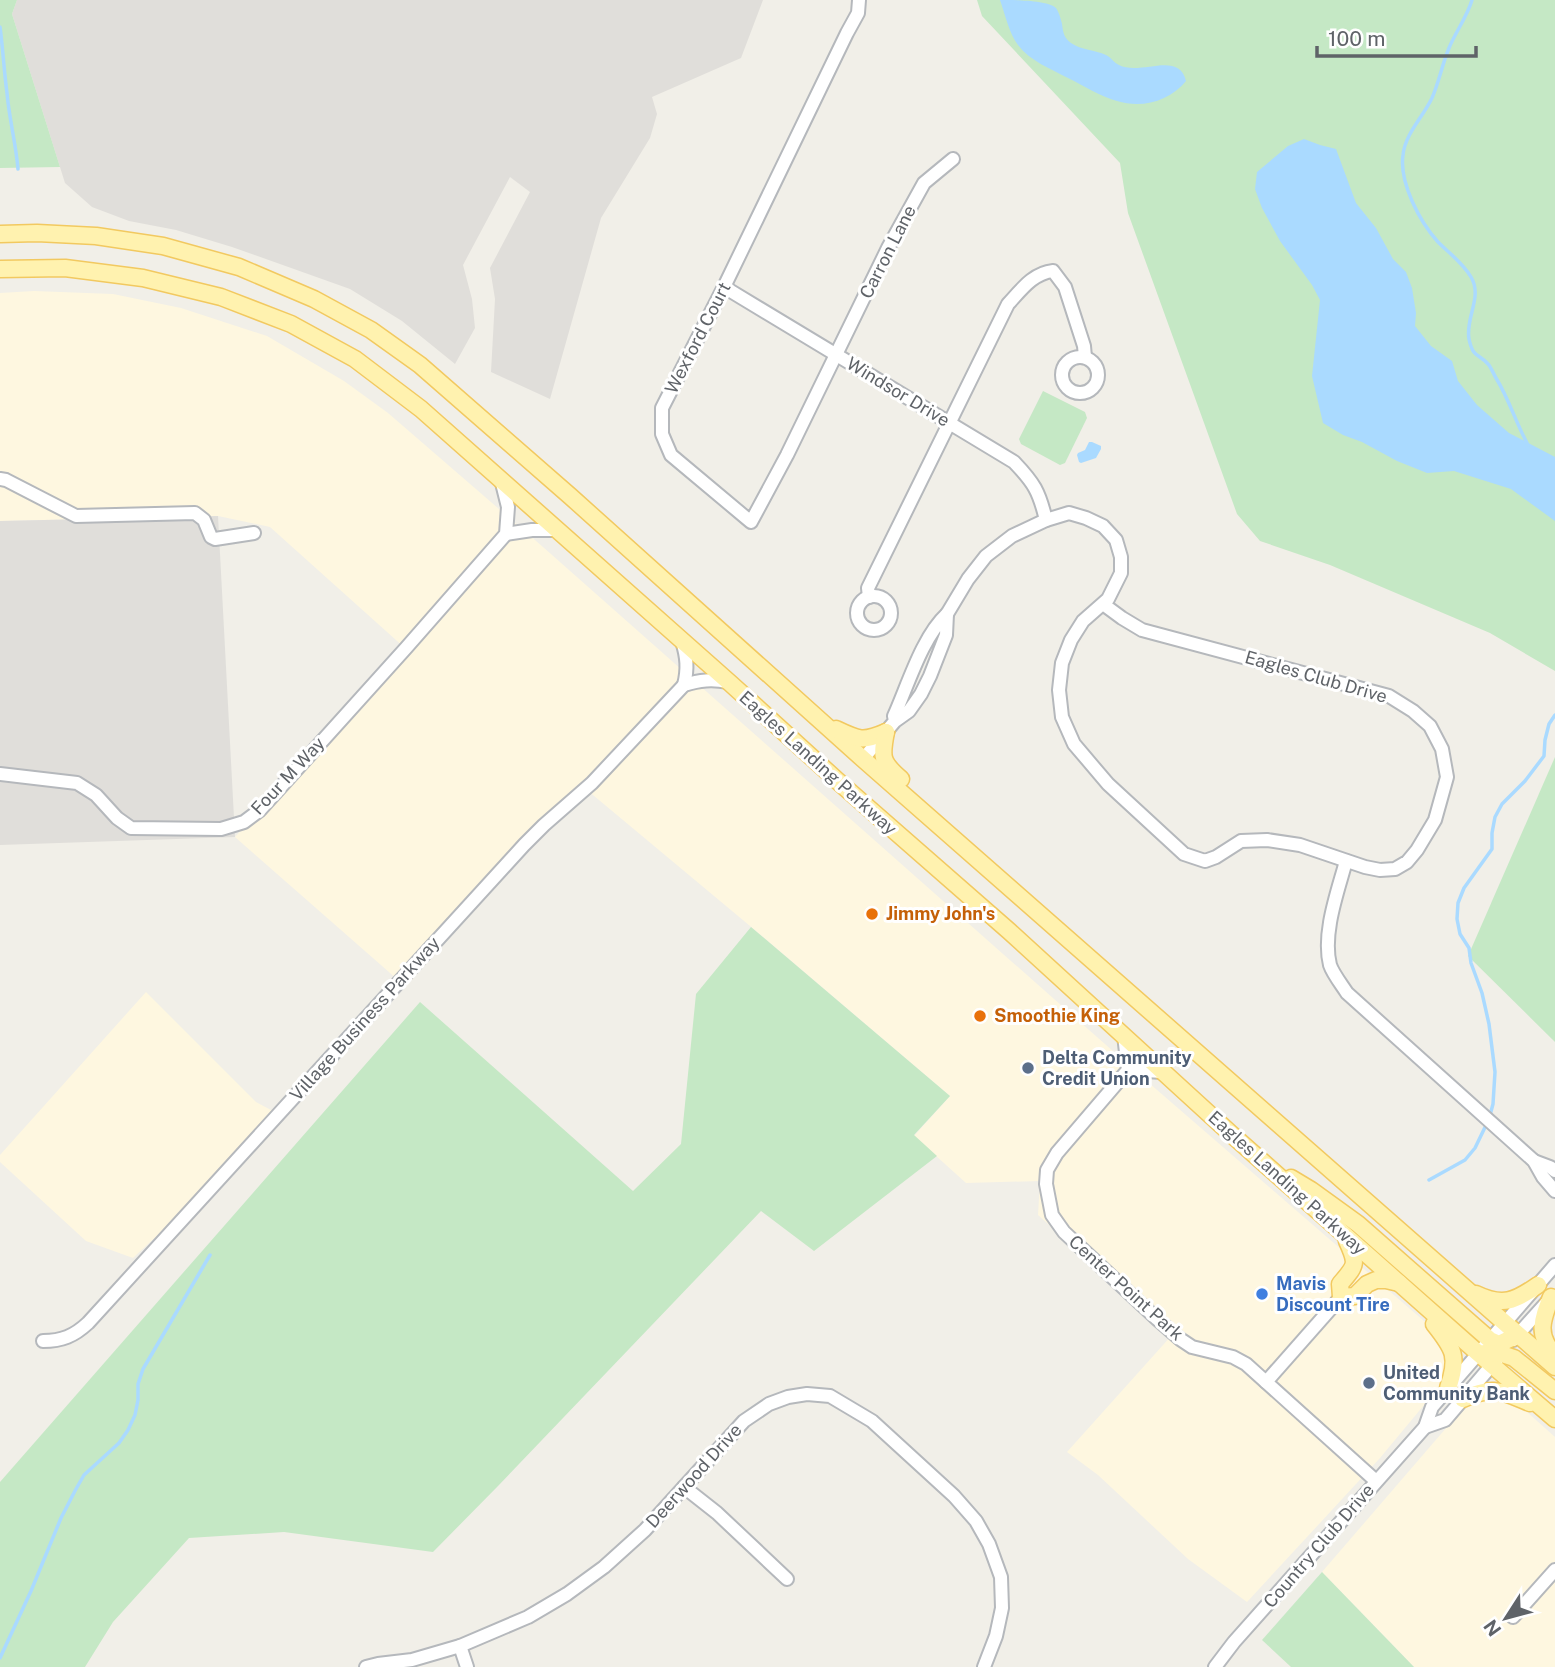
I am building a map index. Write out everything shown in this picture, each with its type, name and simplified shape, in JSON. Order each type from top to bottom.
[{"type":"main road","name":"Eagles Landing Parkway","points":[[0,234],[96,236],[163,246],[239,267],[314,299],[370,330],[420,365],[863,759],[1555,1367]]},
{"type":"main road","name":"Eagles Landing Parkway","points":[[0,269],[65,268],[142,278],[221,297],[291,324],[355,359],[421,409],[558,530],[1478,1353],[1497,1359],[1549,1414]]},
{"type":"main road","points":[[819,719],[858,739],[872,738],[893,724]]},
{"type":"main road","points":[[893,724],[883,747],[883,756],[888,767],[964,836],[1002,880]]},
{"type":"main road","points":[[1262,1161],[1311,1190],[1358,1224],[1490,1340],[1499,1344],[1518,1335]]},
{"type":"main road","points":[[1342,1233],[1355,1257],[1353,1268],[1339,1284],[1341,1297],[1355,1296],[1367,1284],[1376,1280],[1399,1283],[1448,1342],[1453,1352],[1454,1369],[1448,1388]]},
{"type":"main road","points":[[1462,1286],[1494,1301],[1508,1301],[1538,1285]]},
{"type":"main road","points":[[1553,1295],[1542,1326],[1546,1344],[1555,1356]]},
{"type":"main road","points":[[1497,1359],[1514,1357],[1555,1391]]},
{"type":"main road","points":[[1463,1399],[1476,1393],[1497,1390],[1549,1414]]},
{"type":"street","name":"Wexford Court","points":[[835,355],[787,456],[751,522],[671,455],[662,434],[662,408],[858,13],[859,0]]},
{"type":"street","name":"Carron Lane","points":[[835,355],[888,248],[924,183],[953,159]]},
{"type":"street","points":[[869,597],[868,588],[1008,304],[1031,280],[1053,271],[1065,287],[1084,346],[1085,358]]},
{"type":"street","name":"Windsor Drive","points":[[724,287],[1014,462],[1031,480],[1041,499],[1046,520]]},
{"type":"street","points":[[0,479],[76,516],[195,513],[204,520],[211,537],[215,539],[254,533]]},
{"type":"street","points":[[501,480],[508,507],[506,534],[558,530]]},
{"type":"street","points":[[893,724],[928,637],[986,556],[1012,536],[1046,520],[1069,513],[1103,526],[1116,540],[1121,557],[1121,572],[1108,598],[1083,621],[1071,639],[1062,663],[1059,690],[1062,716],[1074,744],[1108,784],[1184,854],[1205,861],[1241,841],[1267,840],[1300,845],[1346,861],[1330,924],[1328,943],[1330,966],[1347,993],[1534,1161],[1555,1191]]},
{"type":"street","name":"Four M Way","points":[[0,774],[77,783],[96,795],[117,818],[131,828],[221,829],[244,822],[260,810],[506,534]]},
{"type":"street","name":"Eagles Club Drive","points":[[1103,604],[1142,630],[1389,696],[1430,726],[1443,749],[1447,778],[1435,820],[1417,850],[1407,862],[1395,869],[1380,870],[1346,861]]},
{"type":"street","points":[[863,759],[893,724],[915,686],[930,676],[946,635],[947,614]]},
{"type":"street","points":[[682,640],[688,670],[684,685]]},
{"type":"street","points":[[684,685],[715,679],[730,683]]},
{"type":"street","name":"Village Business Parkway","points":[[43,1341],[70,1338],[88,1323],[523,845],[592,783],[684,685]]},
{"type":"street","points":[[1125,1035],[1128,1070],[1163,1072]]},
{"type":"street","name":"Center Point Park","points":[[1128,1070],[1057,1153],[1047,1170],[1046,1184],[1052,1216],[1064,1232],[1180,1339],[1192,1347],[1233,1357],[1246,1364],[1376,1481]]},
{"type":"street","points":[[1534,1161],[1555,1171]]},
{"type":"street","name":"Country Club Drive","points":[[1215,1667],[1234,1642],[1425,1427],[1432,1407],[1555,1265]]},
{"type":"street","name":"Country Club Drive","points":[[1425,1427],[1445,1420],[1553,1295]]},
{"type":"street","points":[[1266,1382],[1341,1297]]},
{"type":"street","name":"Deerwood Drive","points":[[366,1667],[412,1660],[460,1646],[528,1617],[567,1594],[604,1567],[635,1539],[744,1421],[769,1404],[807,1394],[830,1396],[872,1421],[954,1496],[976,1521],[989,1544],[1001,1577],[1002,1608],[996,1636],[984,1667]]},
{"type":"street","points":[[684,1487],[717,1513],[787,1579]]},
{"type":"street","points":[[1513,1617],[1555,1570]]},
{"type":"street","points":[[460,1646],[467,1667]]},
{"type":"shaded area","points":[[17,0],[763,0],[741,58],[652,97],[657,114],[650,138],[601,218],[550,399],[491,372],[495,299],[490,268],[530,192],[510,177],[463,265],[472,299],[475,328],[455,364],[402,321],[350,289],[232,247],[176,230],[129,221],[92,207],[65,183],[12,14]]},
{"type":"shaded area","points":[[34,291],[113,294],[181,308],[267,336],[344,381],[388,413],[1149,1083],[1439,1334],[1449,1356],[1439,1387],[1380,1458],[1247,1602],[1188,1559],[1098,1475],[1067,1452],[1172,1335],[1038,1215],[1040,1181],[966,1183],[914,1136],[950,1096],[581,785],[406,987],[235,837],[406,649],[270,527],[218,516],[0,521],[0,293]]},
{"type":"shaded area","points":[[218,516],[235,837],[0,845],[0,521]]},
{"type":"shaded area","points":[[146,992],[256,1102],[284,1117],[133,1258],[86,1241],[0,1162],[0,1155]]},
{"type":"shaded area","points":[[1506,1393],[1555,1437],[1555,1667],[1414,1667],[1322,1572],[1472,1398]]},
{"type":"green space","points":[[0,0],[17,0],[12,14],[60,167],[0,168]]},
{"type":"green space","points":[[977,0],[1555,0],[1555,671],[1490,633],[1330,565],[1260,541],[1237,514],[1128,213],[1120,163],[982,16]]},
{"type":"green space","points":[[1043,391],[1085,412],[1087,418],[1065,463],[1060,465],[1021,444],[1019,439]]},
{"type":"green space","points":[[1555,757],[1555,1042],[1468,956]]},
{"type":"green space","points":[[751,927],[950,1096],[914,1135],[937,1156],[814,1251],[761,1211],[433,1552],[284,1532],[189,1538],[113,1622],[85,1667],[0,1667],[0,1482],[420,1002],[633,1191],[681,1144],[696,994]]},
{"type":"green space","points":[[1322,1572],[1414,1667],[1291,1667],[1262,1640]]},
{"type":"water","points":[[1000,0],[1052,5],[1058,12],[1065,37],[1075,45],[1106,55],[1117,64],[1128,68],[1168,65],[1176,67],[1186,81],[1172,94],[1155,102],[1126,103],[1104,96],[1028,56],[1012,35]]},
{"type":"water","points":[[1304,139],[1336,149],[1356,203],[1376,228],[1393,259],[1406,272],[1412,288],[1415,326],[1431,346],[1452,361],[1458,381],[1477,405],[1509,433],[1555,457],[1555,521],[1511,489],[1454,471],[1427,473],[1397,461],[1323,423],[1312,376],[1320,300],[1280,241],[1255,189],[1257,172],[1288,146]]},
{"type":"water","points":[[1089,442],[1101,446],[1101,449],[1096,458],[1081,463],[1077,455],[1085,450]]},
{"type":"waterway","points":[[1472,0],[1449,48],[1432,98],[1404,147],[1404,178],[1412,202],[1424,224],[1471,277],[1475,292],[1468,331],[1471,345],[1474,352],[1490,367],[1528,445]]},
{"type":"waterway","points":[[0,27],[18,169]]},
{"type":"waterway","points":[[1429,1180],[1465,1160],[1475,1148],[1493,1104],[1495,1072],[1489,1024],[1469,948],[1460,934],[1458,903],[1464,888],[1492,849],[1495,817],[1502,804],[1525,781],[1544,756],[1549,724],[1555,715]]},
{"type":"waterway","points":[[0,1658],[76,1489],[84,1475],[119,1443],[128,1430],[135,1415],[138,1384],[143,1369],[210,1255]]},
{"type":"place","name":"Jimmy John's","points":[[872,914]]},
{"type":"place","name":"Smoothie King","points":[[980,1016]]},
{"type":"place","name":"Delta Community Credit Union","points":[[1028,1068]]},
{"type":"place","name":"Mavis Discount Tire","points":[[1262,1294]]},
{"type":"place","name":"United Community Bank","points":[[1369,1383]]}]
